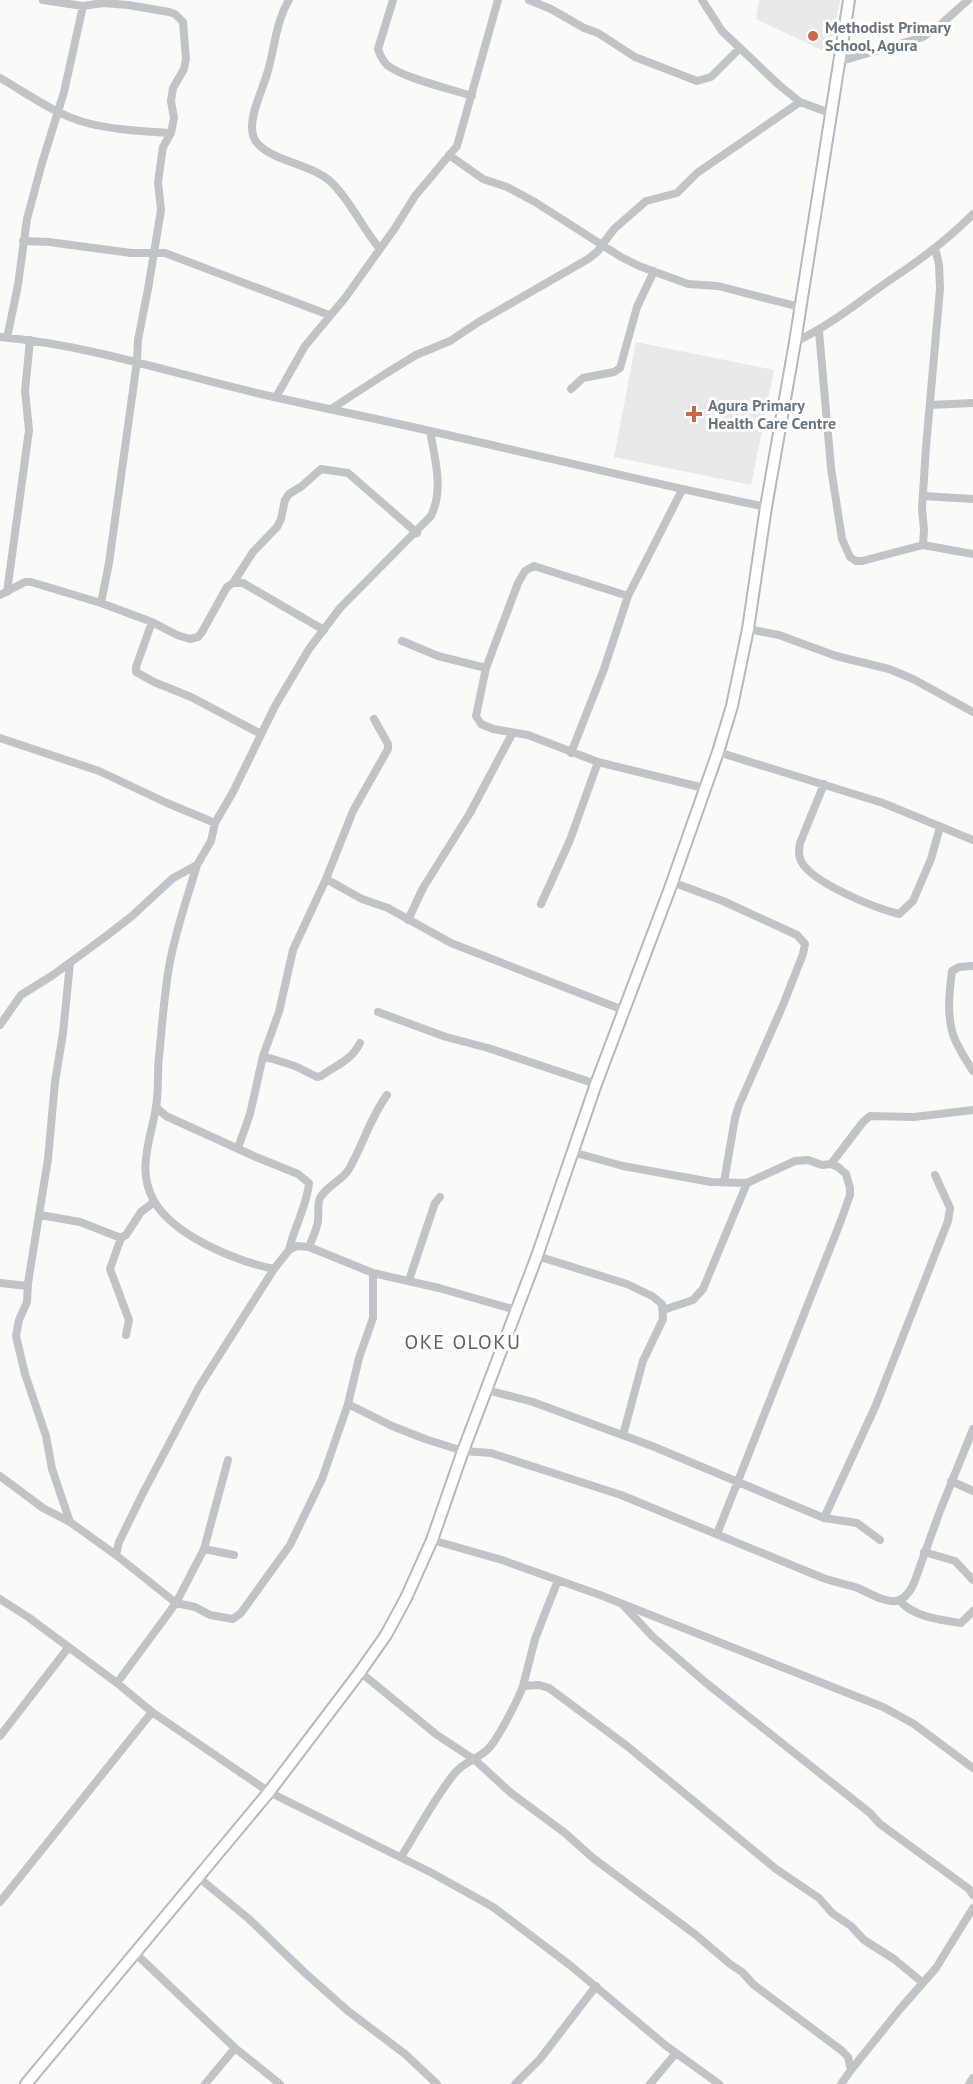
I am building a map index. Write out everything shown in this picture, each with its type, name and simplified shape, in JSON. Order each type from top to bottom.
[{"type":"street","points":[[43,0],[82,6],[103,3],[128,5],[169,12],[175,14],[183,22],[186,59],[184,69],[173,88],[171,101],[174,118],[171,133],[163,147],[158,182],[161,210],[138,340],[109,563],[101,603]]},
{"type":"street","points":[[289,0],[279,21],[268,72],[252,120],[254,138],[258,144],[271,153],[311,169],[329,180],[380,249]]},
{"type":"street","points":[[393,0],[378,49],[380,56],[388,65],[404,73],[472,96]]},
{"type":"street","points":[[276,397],[304,346],[345,298],[415,196],[460,138],[498,0]]},
{"type":"street","points":[[530,0],[598,33],[635,57],[698,81],[711,77],[740,48]]},
{"type":"street","points":[[702,0],[722,31],[800,102],[830,113]]},
{"type":"street","points":[[26,2084],[269,1792],[360,1672],[386,1635],[406,1599],[432,1540],[463,1450],[537,1256],[596,1084],[672,882],[732,706],[748,629],[849,0]]},
{"type":"street","points":[[838,62],[923,37],[968,0]]},
{"type":"street","points":[[82,6],[68,77],[42,163],[23,241],[18,285],[3,338],[30,340],[93,351],[276,397],[682,490],[766,507]]},
{"type":"street","points":[[0,78],[58,112],[87,123],[171,133]]},
{"type":"street","points":[[331,409],[408,360],[450,341],[477,322],[588,259],[614,229],[646,201],[678,193],[697,172],[800,102]]},
{"type":"street","points":[[449,155],[483,179],[507,187],[535,202],[621,257],[688,284],[718,286],[800,307]]},
{"type":"street","points":[[795,342],[819,331],[935,248],[973,214]]},
{"type":"street","points":[[23,241],[49,242],[109,252],[165,253],[329,315]]},
{"type":"street","points":[[923,545],[923,496],[940,289],[939,264],[935,248]]},
{"type":"street","points":[[571,389],[583,378],[614,372],[620,368],[637,308],[654,271]]},
{"type":"street","points":[[819,331],[831,468],[845,549],[850,557],[856,561],[862,561],[923,545],[973,554]]},
{"type":"street","points":[[3,593],[29,430],[26,391],[30,340]]},
{"type":"street","points":[[930,405],[973,403]]},
{"type":"street","points":[[274,1269],[253,1264],[196,1239],[181,1229],[154,1202],[147,1183],[145,1166],[156,1107],[159,1058],[170,966],[197,866],[211,840],[215,822],[233,792],[280,698],[340,608],[394,551],[417,533],[431,516],[437,503],[438,492],[430,431]]},
{"type":"street","points":[[3,593],[25,582],[31,582],[101,603],[152,622],[177,635],[190,639],[198,637],[227,587],[233,583],[253,552],[277,527],[289,494],[321,469],[348,473],[417,533]]},
{"type":"street","points":[[571,753],[604,669],[628,596],[682,490]]},
{"type":"street","points":[[923,496],[973,499]]},
{"type":"street","points":[[628,596],[534,566],[525,571],[518,583],[486,668],[476,716],[481,724],[512,734],[528,735],[598,762],[704,788]]},
{"type":"street","points":[[233,583],[243,583],[324,630]]},
{"type":"street","points":[[152,622],[136,672],[261,734]]},
{"type":"street","points":[[748,629],[778,634],[836,656],[889,669],[913,679],[973,712]]},
{"type":"street","points":[[402,641],[438,656],[486,668]]},
{"type":"street","points":[[238,1148],[250,1114],[262,1056],[279,1012],[293,950],[326,879],[353,811],[388,749],[388,744],[374,718]]},
{"type":"street","points":[[408,920],[423,888],[470,813],[512,734]]},
{"type":"street","points":[[0,738],[99,771],[167,803],[215,822]]},
{"type":"street","points":[[718,752],[883,803],[973,840]]},
{"type":"street","points":[[542,904],[570,840],[598,762]]},
{"type":"street","points":[[824,784],[800,843],[798,852],[801,861],[822,882],[883,910],[899,914],[913,901],[931,859],[940,827]]},
{"type":"street","points":[[0,1025],[21,995],[70,963],[132,916],[173,878],[197,866]]},
{"type":"street","points":[[326,879],[362,899],[388,908],[451,943],[623,1010]]},
{"type":"street","points":[[672,882],[723,901],[797,935],[805,944],[783,1005],[739,1105],[724,1182]]},
{"type":"street","points":[[70,963],[40,1215],[27,1302],[16,1329],[17,1345],[46,1436],[52,1469],[70,1522]]},
{"type":"street","points":[[973,966],[959,967],[952,971],[950,1015],[955,1041],[973,1071]]},
{"type":"street","points":[[378,1012],[446,1037],[488,1048],[596,1084]]},
{"type":"street","points":[[262,1056],[295,1066],[317,1077],[344,1063],[360,1043]]},
{"type":"street","points":[[309,1247],[318,1221],[320,1198],[349,1169],[370,1122],[387,1095]]},
{"type":"street","points":[[156,1107],[166,1116],[298,1174],[309,1183],[308,1195],[292,1234],[289,1250]]},
{"type":"street","points":[[831,1164],[870,1116],[914,1118],[973,1110]]},
{"type":"street","points":[[572,1152],[623,1166],[711,1182],[747,1183],[795,1161],[808,1160],[838,1167],[846,1174],[849,1181],[850,1195],[717,1534]]},
{"type":"street","points":[[824,1518],[876,1406],[948,1221],[950,1208],[935,1175]]},
{"type":"street","points":[[663,1310],[693,1300],[703,1289],[747,1183]]},
{"type":"street","points":[[409,1280],[435,1203],[440,1197]]},
{"type":"street","points":[[126,1335],[129,1320],[110,1269],[121,1238],[141,1212],[154,1202]]},
{"type":"street","points":[[40,1215],[80,1222],[121,1238]]},
{"type":"street","points":[[116,1555],[119,1542],[143,1493],[199,1387],[274,1269],[289,1250],[297,1246],[309,1247],[373,1273],[409,1280],[516,1310]]},
{"type":"street","points":[[537,1256],[627,1284],[659,1300],[663,1310],[663,1319],[643,1361],[623,1436]]},
{"type":"street","points":[[0,1476],[42,1508],[70,1522],[116,1555],[176,1604],[195,1607],[210,1615],[233,1619],[241,1613],[290,1545],[322,1479],[348,1404],[359,1358],[373,1318],[373,1273]]},
{"type":"street","points":[[0,1283],[28,1286]]},
{"type":"street","points":[[487,1390],[533,1402],[652,1446],[824,1518],[856,1523],[880,1540]]},
{"type":"street","points":[[348,1404],[392,1426],[463,1450],[491,1454],[621,1496],[823,1578],[854,1587],[886,1601],[900,1600],[909,1593],[973,1429]]},
{"type":"street","points":[[117,1683],[176,1604],[204,1549],[228,1460]]},
{"type":"street","points":[[951,1481],[973,1491]]},
{"type":"street","points":[[432,1540],[558,1580],[889,1710],[914,1725],[973,1768]]},
{"type":"street","points":[[204,1549],[234,1555]]},
{"type":"street","points":[[924,1552],[955,1561],[973,1580]]},
{"type":"street","points":[[401,1857],[452,1776],[462,1764],[475,1760],[489,1748],[519,1698],[535,1639],[558,1580]]},
{"type":"street","points":[[0,1599],[117,1683],[152,1712],[269,1792],[401,1857],[494,1907],[596,1986],[676,2054],[718,2084]]},
{"type":"street","points":[[900,1600],[907,1609],[916,1613],[961,1623],[973,1611]]},
{"type":"street","points":[[622,1604],[653,1637],[705,1682],[870,1813],[880,1824],[969,1889],[973,1895]]},
{"type":"street","points":[[0,1736],[68,1648]]},
{"type":"street","points":[[360,1672],[437,1735],[475,1760],[511,1792],[566,1833],[593,1858],[696,1935],[754,1985],[841,2050],[848,2057],[851,2070]]},
{"type":"street","points":[[524,1686],[539,1685],[549,1688],[594,1721],[776,1869],[810,1890],[864,1940],[894,1959],[923,1983]]},
{"type":"street","points":[[0,1902],[152,1712]]},
{"type":"street","points":[[198,1877],[249,1919],[304,1972],[405,2054],[437,2084]]},
{"type":"street","points":[[841,2084],[936,1968],[973,1908]]},
{"type":"street","points":[[135,1953],[235,2048],[280,2084]]},
{"type":"street","points":[[515,2084],[540,2059],[596,1986]]},
{"type":"street","points":[[205,2084],[235,2048]]},
{"type":"street","points":[[650,2084],[676,2054]]},
{"type":"street","points":[[969,2084],[973,2078]]},
{"type":"shaded area","name":"Methodist Primary School, Agura","points":[[759,0],[840,0],[830,54],[756,19]]},
{"type":"shaded area","name":"Agura Primary Health Care Centre","points":[[636,342],[774,370],[751,485],[614,457]]},
{"type":"place","name":"Methodist Primary School, Agura","points":[[813,36]]},
{"type":"place","name":"Agura Primary Health Care Centre","points":[[694,414]]},
{"type":"district","name":"OKE OLOKU","points":[[463,1342]]}]
